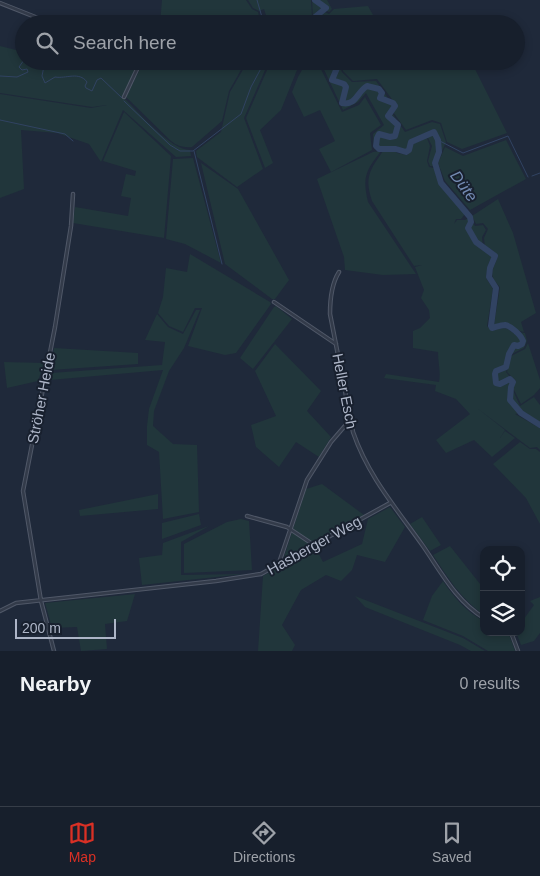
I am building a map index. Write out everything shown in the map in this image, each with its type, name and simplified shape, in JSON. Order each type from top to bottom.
[{"type":"street","points":[[0,2],[31,15]]},
{"type":"street","points":[[124,97],[137,70]]},
{"type":"street","name":"Ströher Heide","points":[[54,651],[41,601],[23,491],[55,327],[71,226],[73,194]]},
{"type":"street","name":"Heller Esch","points":[[339,272],[330,303],[330,314],[352,432],[369,470],[390,503]]},
{"type":"street","points":[[274,302],[336,344]]},
{"type":"street","points":[[280,564],[308,480],[331,442],[350,420]]},
{"type":"street","points":[[390,503],[422,545],[452,590],[480,615]]},
{"type":"street","name":"Hasberger Weg","points":[[0,611],[11,604],[225,580],[261,574],[390,503]]},
{"type":"street","points":[[247,516],[291,529],[314,545]]},
{"type":"street","points":[[513,636],[518,651]]},
{"type":"green space","points":[[162,0],[246,0],[259,15],[161,15]]},
{"type":"green space","points":[[248,0],[311,0],[312,15],[266,15],[264,9],[259,11],[253,8]]},
{"type":"green space","points":[[312,0],[327,0],[332,9],[329,12],[322,9],[317,12],[318,15],[313,15]]},
{"type":"green space","points":[[368,6],[373,15],[319,15],[325,12],[329,14],[334,9]]},
{"type":"green space","points":[[0,46],[15,50],[15,70],[135,70],[123,97],[164,137],[173,144],[190,150],[191,156],[176,157],[123,110],[101,162],[89,144],[57,133],[21,130],[24,189],[0,198],[0,94],[91,108],[107,105],[92,107],[0,93]]},
{"type":"green space","points":[[140,70],[241,70],[229,91],[222,121],[192,147],[181,146],[171,141],[126,97]]},
{"type":"green space","points":[[243,70],[265,70],[244,118],[263,169],[237,187],[197,157],[196,151],[221,132],[230,92]]},
{"type":"green space","points":[[267,70],[297,70],[281,110],[260,130],[273,163],[265,168],[246,118]]},
{"type":"green space","points":[[302,70],[321,70],[342,112],[359,105],[365,97],[381,125],[370,133],[372,150],[331,172],[319,149],[335,141],[320,110],[304,117],[292,92]]},
{"type":"green space","points":[[324,70],[341,70],[352,82],[376,81],[392,104],[390,110],[405,132],[432,122],[440,124],[446,142],[437,163],[439,167],[430,166],[428,161],[432,146],[426,134],[410,141],[408,149],[405,151],[397,146],[374,149],[373,134],[384,125],[366,93],[358,102],[343,110]]},
{"type":"green space","points":[[476,70],[507,133],[462,149],[447,142],[441,123],[432,120],[406,130],[393,112],[397,106],[377,79],[353,81],[343,71]]},
{"type":"green space","points":[[124,112],[171,156],[164,238],[73,223],[75,207],[128,216],[131,198],[121,196],[126,174],[135,176],[136,171],[103,161]]},
{"type":"green space","points":[[427,138],[430,146],[427,161],[429,167],[434,168],[440,184],[465,214],[461,219],[456,219],[454,224],[457,220],[465,220],[470,217],[475,226],[483,225],[486,230],[482,237],[483,247],[480,249],[490,253],[492,257],[488,265],[486,278],[493,289],[487,326],[492,331],[505,328],[516,335],[518,332],[525,333],[527,341],[524,348],[510,355],[506,372],[514,382],[512,388],[520,406],[534,397],[540,405],[540,422],[524,412],[515,414],[540,428],[540,450],[537,447],[530,448],[477,408],[505,430],[500,438],[505,431],[515,438],[492,457],[474,440],[446,453],[436,440],[470,414],[456,399],[435,391],[436,385],[384,378],[386,374],[439,382],[438,352],[413,348],[413,331],[420,328],[430,318],[429,310],[421,298],[424,290],[415,267],[422,265],[414,266],[372,201],[369,186],[372,169],[383,151],[395,151],[407,155],[411,151],[413,144]]},
{"type":"green space","points":[[506,140],[526,179],[470,210],[445,181],[438,163],[445,147],[463,156]]},
{"type":"green space","points":[[381,151],[367,174],[365,186],[368,202],[416,274],[383,275],[345,270],[344,257],[317,179],[373,152]]},
{"type":"green space","points":[[193,158],[221,263],[185,244],[166,239],[173,159]]},
{"type":"green space","points":[[201,163],[238,189],[289,280],[275,299],[272,299],[225,264]]},
{"type":"green space","points":[[498,199],[513,233],[536,313],[521,322],[524,332],[504,323],[494,325],[500,287],[496,283],[492,272],[498,256],[492,250],[485,247],[484,238],[488,229],[483,223],[476,224],[472,216]]},
{"type":"green space","points":[[190,254],[271,304],[236,353],[225,355],[188,346],[202,308],[195,308],[183,332],[169,326],[158,313],[163,297],[166,268],[187,272]]},
{"type":"green space","points":[[276,306],[292,319],[253,369],[240,358]]},
{"type":"green space","points":[[196,310],[200,310],[184,348],[169,371],[154,411],[153,426],[173,444],[197,445],[199,512],[163,519],[159,452],[147,445],[147,426],[149,409],[163,370],[50,380],[51,373],[162,365],[165,342],[145,340],[157,314],[168,327],[183,334]]},
{"type":"green space","points":[[528,343],[540,380],[540,388],[521,404],[513,388],[516,381],[507,372],[511,356],[525,349]]},
{"type":"green space","points":[[275,344],[321,391],[307,411],[331,437],[319,457],[296,442],[279,467],[256,447],[251,425],[276,416],[255,371]]},
{"type":"green space","points":[[54,348],[138,353],[138,364],[51,370]]},
{"type":"green space","points":[[4,362],[44,363],[38,381],[7,388]]},
{"type":"green space","points":[[520,442],[530,449],[536,449],[540,452],[540,524],[526,498],[493,464]]},
{"type":"green space","points":[[322,484],[364,515],[287,561],[284,557],[306,489]]},
{"type":"green space","points":[[158,494],[158,509],[80,516],[79,510]]},
{"type":"green space","points":[[390,507],[405,527],[385,562],[357,555],[352,570],[341,581],[326,575],[301,590],[282,625],[295,645],[292,651],[258,651],[263,576],[315,547],[323,562],[362,544],[368,519]]},
{"type":"green space","points":[[199,514],[201,525],[162,539],[162,523]]},
{"type":"green space","points":[[422,517],[441,545],[430,551],[410,524]]},
{"type":"green space","points":[[241,519],[249,521],[252,570],[184,573],[184,544],[227,522]]},
{"type":"green space","points":[[209,526],[181,542],[181,575],[244,574],[142,585],[139,558],[162,555],[163,543]]},
{"type":"green space","points":[[450,546],[480,584],[480,612],[462,595],[433,555]]},
{"type":"green space","points":[[443,581],[461,604],[480,619],[480,636],[509,636],[515,651],[488,651],[463,636],[423,620],[432,596]]},
{"type":"green space","points":[[135,594],[127,621],[105,624],[107,649],[81,651],[77,627],[52,628],[45,603]]},
{"type":"green space","points":[[355,596],[463,638],[485,651],[471,651],[365,607]]},
{"type":"green space","points":[[540,597],[540,633],[534,641],[521,645],[518,636],[525,636],[525,617],[534,605],[530,601]]},
{"type":"waterway","points":[[257,0],[261,15]]},
{"type":"waterway","name":"Düte","points":[[315,0],[326,8],[317,15]]},
{"type":"waterway","points":[[0,76],[17,77],[28,72],[27,70]]},
{"type":"waterway","points":[[43,70],[42,76],[45,83],[55,77],[76,76],[84,79],[87,82],[86,88],[92,91],[97,80],[101,78],[122,98]]},
{"type":"waterway","points":[[124,101],[170,145],[180,151],[193,151],[241,114],[251,87],[260,70]]},
{"type":"waterway","name":"Düte","points":[[336,70],[332,80],[344,84],[346,87],[342,103],[353,101],[367,86],[379,89],[382,93],[380,98],[393,103],[395,106],[388,116],[398,125],[395,136],[390,137],[379,134],[376,146],[379,149],[396,149],[406,152],[409,150],[411,142],[434,132],[438,140],[439,152],[435,163],[441,183],[470,217],[471,222],[468,228],[476,242],[495,256],[490,268],[489,277],[496,288],[491,326],[492,328],[503,325],[507,326],[513,329],[523,341],[518,346],[514,345],[509,354],[506,367],[496,371],[496,383],[500,384],[510,379],[513,382],[510,400],[521,413],[540,425]]},
{"type":"waterway","points":[[0,120],[65,134],[73,141]]},
{"type":"waterway","points":[[438,140],[463,153],[508,136],[528,177]]},
{"type":"waterway","points":[[194,151],[222,264]]},
{"type":"waterway","points":[[532,176],[540,173]]}]
